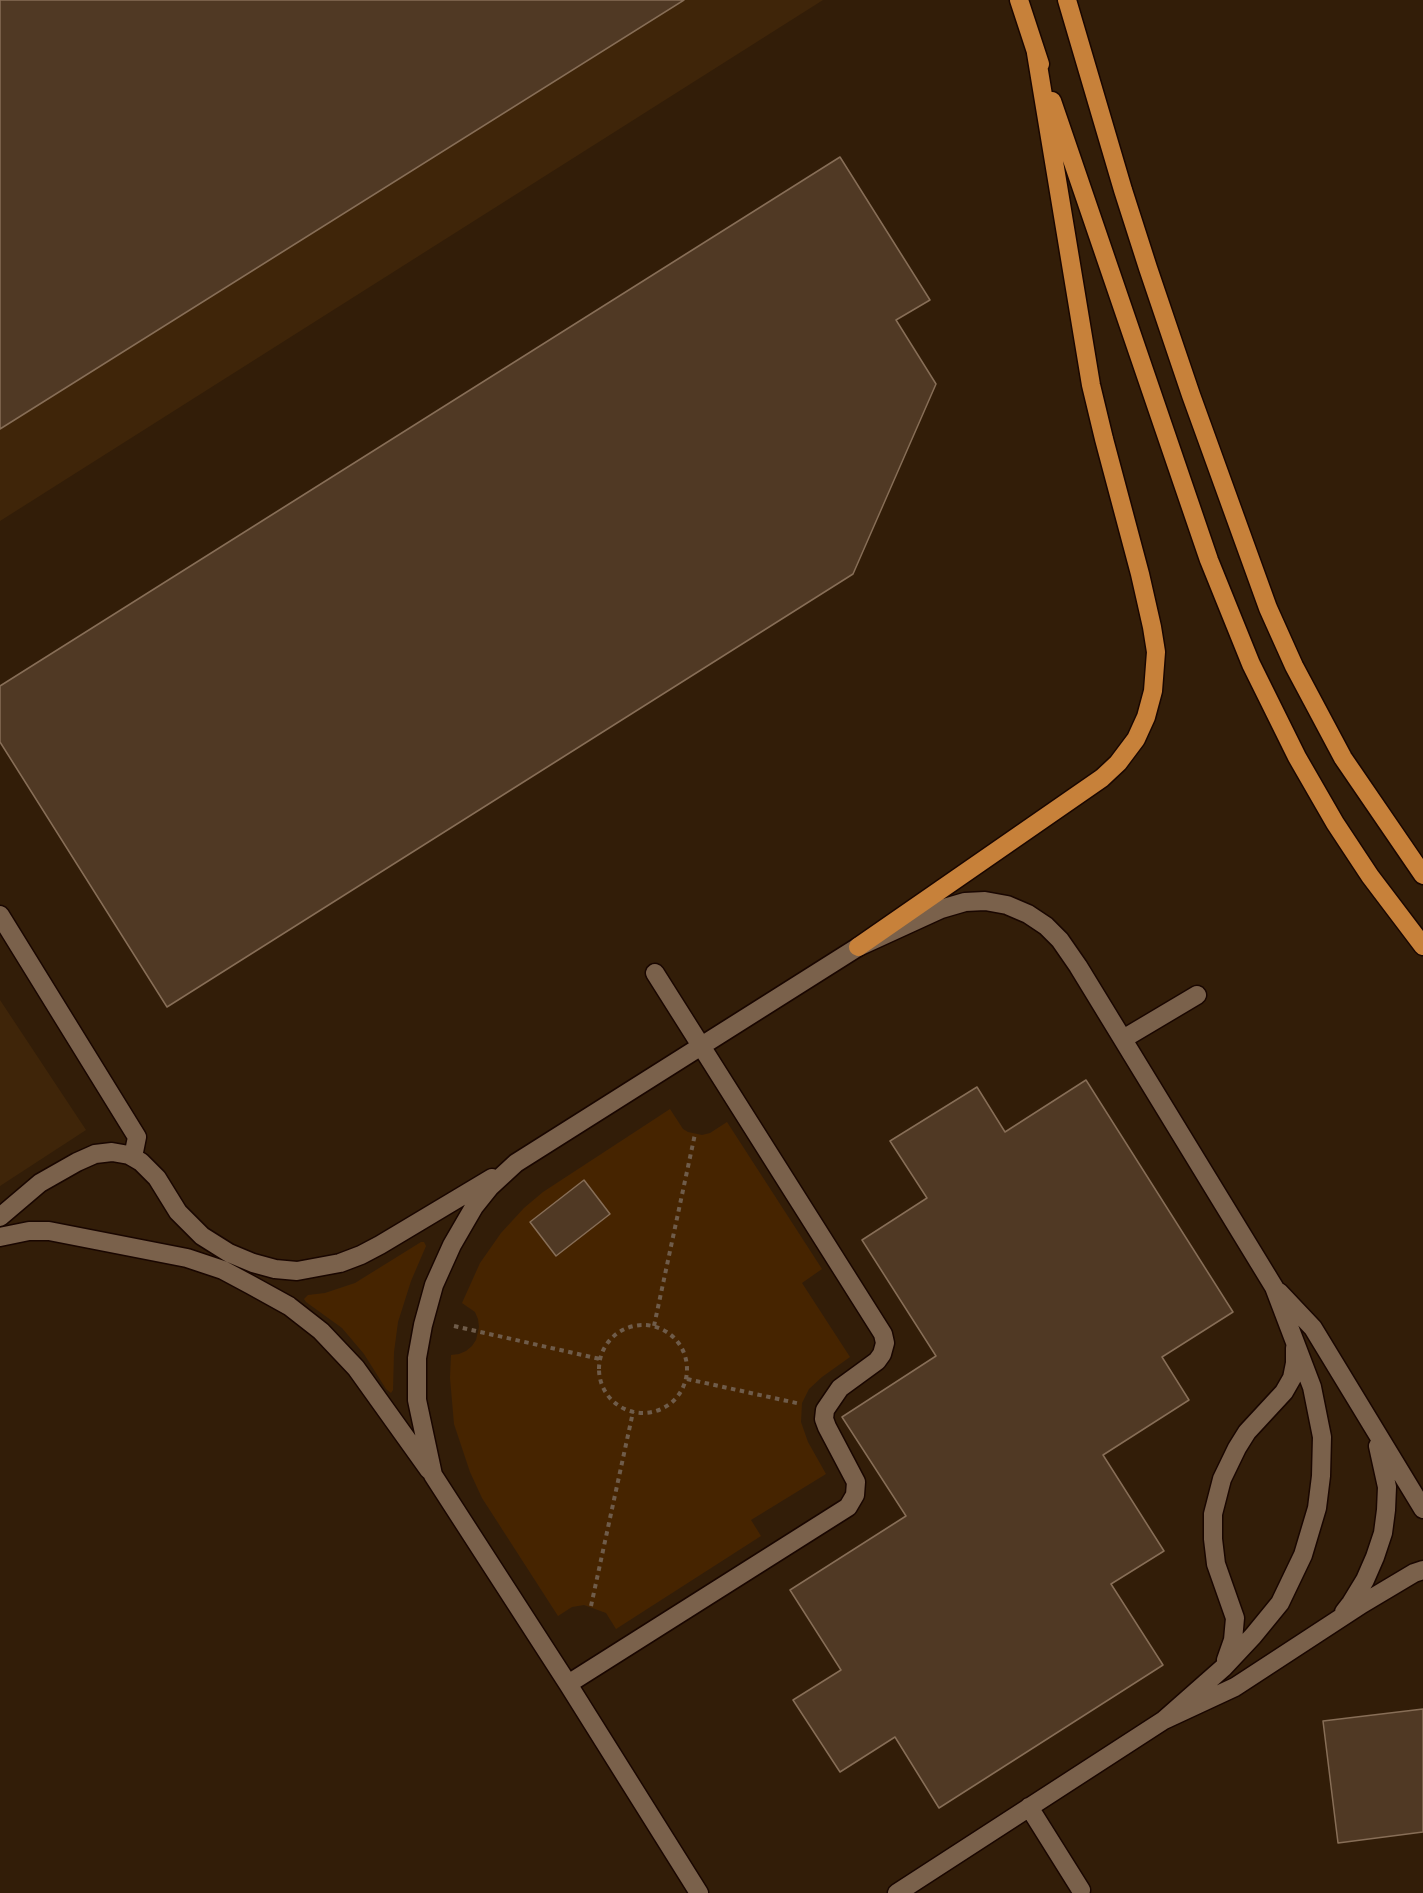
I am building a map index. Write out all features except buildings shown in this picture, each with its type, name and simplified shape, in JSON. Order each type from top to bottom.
[{"type":"highway","points":[[1019,0],[1209,560],[1229,611],[1263,690],[1297,757],[1335,823],[1389,902],[1423,946]]},
{"type":"highway","points":[[1067,0],[1148,268],[1268,608],[1328,733],[1359,783],[1423,875]]},
{"type":"highway","points":[[858,947],[1071,801],[1109,771],[1136,739],[1146,717],[1153,691],[1156,652],[1152,627],[1091,384],[1036,53]]},
{"type":"street","points":[[0,1217],[40,1183],[77,1161],[95,1154],[112,1152],[133,1157],[141,1162],[157,1178],[178,1212],[202,1236],[229,1253],[275,1269],[297,1271],[340,1263],[380,1245],[516,1163],[858,947],[927,915],[965,902],[985,901],[1007,905],[1028,914],[1046,926],[1060,940],[1078,966],[1274,1287],[1312,1386],[1322,1437],[1317,1508],[1303,1555],[1280,1603],[1223,1668],[1164,1720]]},
{"type":"street","points":[[0,915],[137,1137],[133,1157]]},
{"type":"street","points":[[568,1684],[848,1507],[855,1495],[856,1482],[826,1427],[825,1410],[840,1388],[877,1361],[884,1348],[885,1338],[655,973]]},
{"type":"street","points":[[1123,1039],[1197,995]]},
{"type":"street","points":[[433,1475],[417,1400],[417,1358],[423,1325],[434,1285],[452,1245],[474,1207],[490,1187],[516,1163]]},
{"type":"street","points":[[0,1237],[29,1231],[49,1231],[187,1258],[223,1270],[251,1284],[288,1306],[321,1331],[356,1368],[433,1475],[699,1893]]},
{"type":"street","points":[[1274,1287],[1313,1328],[1423,1509]]},
{"type":"street","points":[[1223,1668],[1233,1640],[1235,1618],[1216,1564],[1213,1514],[1222,1479],[1237,1448],[1247,1432],[1284,1392],[1292,1378],[1296,1351],[1293,1339]]},
{"type":"street","points":[[1333,1624],[1351,1603],[1365,1580],[1376,1557],[1383,1533],[1387,1487],[1372,1426]]},
{"type":"street","points":[[897,1893],[1164,1720],[1235,1687],[1362,1604],[1423,1570]]},
{"type":"street","points":[[1029,1807],[1081,1890]]},
{"type":"path","points":[[654,1326],[695,1134]]},
{"type":"path","points":[[638,1325],[654,1326],[665,1330],[676,1339],[684,1351],[687,1379],[681,1392],[666,1406],[647,1413],[633,1412],[621,1407],[610,1398],[603,1387],[599,1373],[600,1359],[605,1347],[614,1336],[625,1329],[638,1325]]},
{"type":"path","points":[[454,1326],[600,1359]]},
{"type":"path","points":[[687,1379],[825,1410]]},
{"type":"path","points":[[591,1606],[633,1412]]},
{"type":"shaded area","points":[[0,0],[823,0],[0,521]]},
{"type":"shaded area","points":[[0,1000],[86,1130],[0,1186]]},
{"type":"shaded area","points":[[670,1109],[683,1129],[688,1132],[702,1135],[710,1133],[727,1122],[822,1269],[802,1283],[850,1357],[809,1389],[802,1403],[801,1422],[808,1442],[826,1474],[751,1520],[761,1536],[616,1629],[606,1613],[584,1605],[572,1607],[558,1616],[482,1498],[470,1472],[454,1424],[450,1378],[451,1355],[466,1351],[476,1340],[478,1319],[475,1312],[462,1303],[480,1263],[501,1233],[524,1208],[543,1192]]},
{"type":"shaded area","points":[[424,1242],[426,1246],[411,1281],[398,1322],[391,1393],[386,1389],[364,1354],[342,1328],[304,1299],[308,1295],[325,1293],[355,1283]]}]
